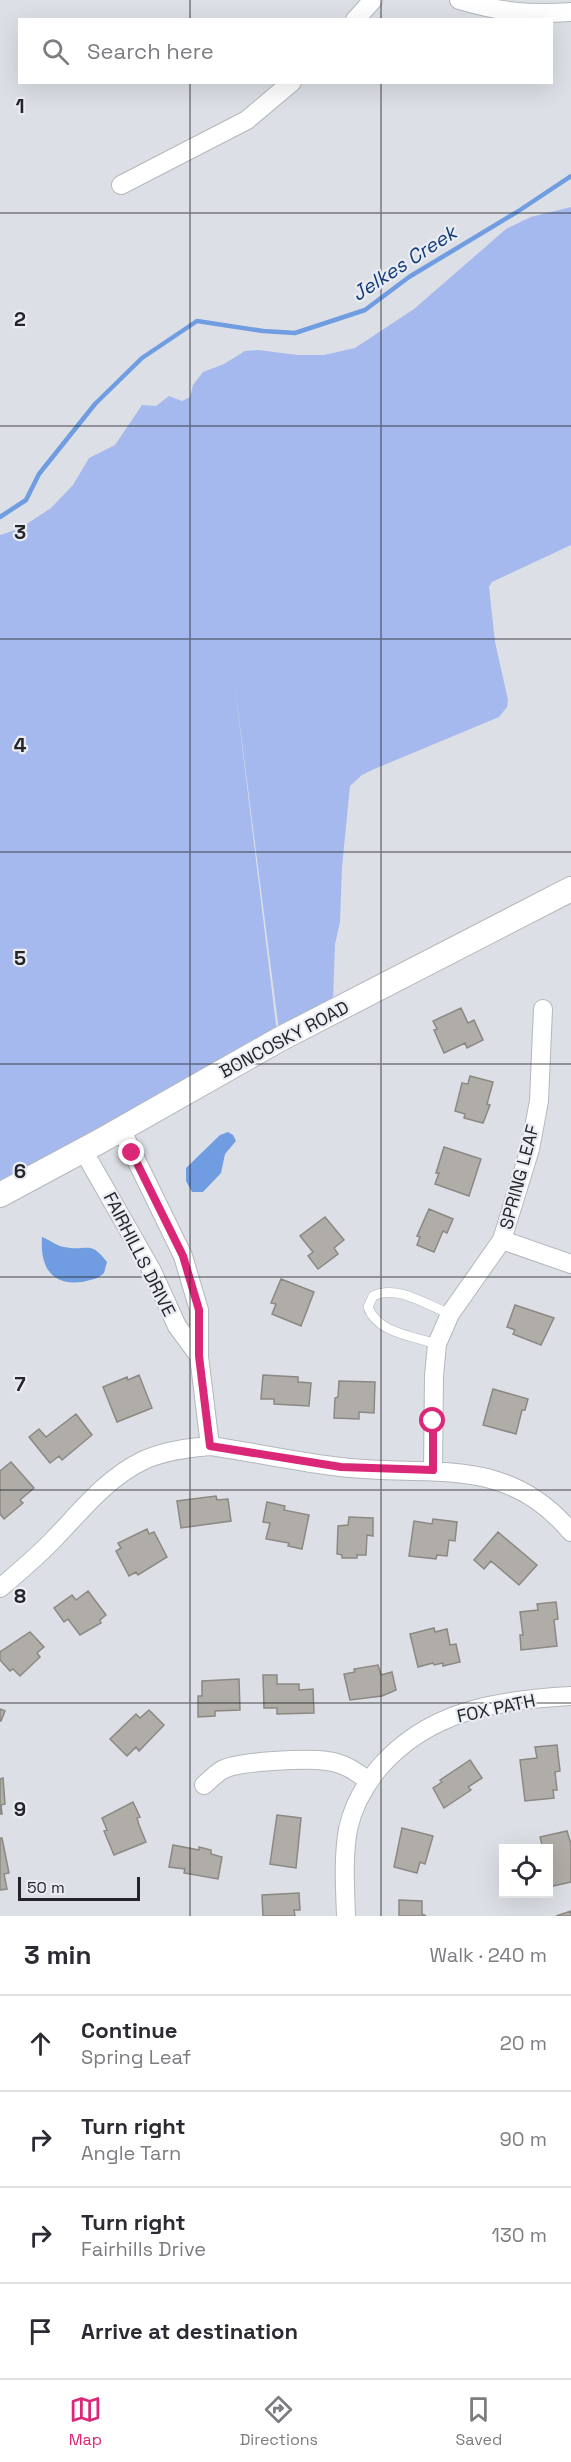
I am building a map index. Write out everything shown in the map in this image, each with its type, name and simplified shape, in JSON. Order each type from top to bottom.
[{"type":"street","points":[[358,18],[373,0]]},
{"type":"street","points":[[459,0],[488,9],[522,14],[571,12]]},
{"type":"street","points":[[121,185],[247,120],[290,84]]},
{"type":"street","name":"BONCOSKY ROAD","points":[[0,1195],[280,1039],[571,889]]},
{"type":"street","name":"SPRING LEAF","points":[[433,1470],[434,1376],[437,1344],[450,1314],[502,1240],[530,1149],[537,1111],[543,1010]]},
{"type":"street","name":"FAIRHILLS DRIVE","points":[[121,1129],[183,1256],[199,1310],[199,1356],[210,1446]]},
{"type":"street","name":"FAIRHILLS DRIVE","points":[[83,1150],[152,1271],[177,1326],[199,1356]]},
{"type":"street","points":[[502,1240],[571,1264]]},
{"type":"street","points":[[0,1588],[33,1561],[84,1505],[120,1475],[142,1461],[190,1447],[210,1446],[341,1467],[433,1470],[490,1478],[517,1488],[540,1502],[571,1532]]},
{"type":"street","name":"FOX PATH","points":[[346,1916],[344,1871],[349,1826],[356,1804],[369,1781],[399,1747],[414,1735],[440,1721],[468,1711],[542,1697],[571,1696]]},
{"type":"street","points":[[204,1785],[223,1769],[247,1764],[302,1760],[328,1761],[350,1767],[369,1781]]},
{"type":"lane","points":[[437,1344],[380,1326],[372,1318],[368,1307],[373,1296],[382,1291],[395,1292],[450,1314]]},
{"type":"shaded area","points":[[571,207],[571,545],[492,582],[489,587],[495,642],[508,700],[507,707],[499,717],[372,770],[362,775],[350,786],[342,867],[340,922],[335,944],[333,1002],[279,1031],[234,679],[277,1033],[0,1184],[0,535],[19,529],[51,508],[73,485],[89,458],[115,445],[142,405],[156,406],[169,396],[182,401],[190,397],[193,385],[203,372],[224,364],[245,351],[324,355],[355,348],[414,309],[506,229],[531,217]]},
{"type":"shaded area","points":[[228,1132],[236,1141],[225,1154],[221,1173],[203,1192],[192,1192],[186,1181],[186,1168],[220,1135]]},
{"type":"shaded area","points":[[42,1237],[61,1246],[92,1248],[107,1262],[104,1273],[97,1278],[82,1282],[62,1281],[55,1277],[45,1265]]},
{"type":"building","points":[[461,1008],[468,1023],[474,1020],[483,1040],[467,1048],[465,1043],[444,1053],[434,1030],[437,1029],[433,1021]]},
{"type":"building","points":[[470,1076],[493,1082],[487,1104],[490,1105],[483,1123],[464,1118],[465,1114],[455,1111],[462,1083],[468,1084]]},
{"type":"building","points":[[444,1147],[481,1159],[469,1196],[435,1184]]},
{"type":"building","points":[[429,1209],[453,1219],[447,1233],[443,1231],[434,1252],[417,1245],[420,1237],[417,1236]]},
{"type":"building","points":[[325,1217],[344,1240],[334,1248],[338,1254],[318,1269],[308,1256],[313,1252],[300,1236]]},
{"type":"building","points":[[281,1279],[314,1292],[301,1326],[272,1314],[276,1304],[271,1303]]},
{"type":"building","points":[[515,1305],[554,1318],[541,1345],[513,1334],[515,1330],[507,1327]]},
{"type":"building","points":[[139,1375],[152,1408],[117,1422],[103,1387],[127,1377],[128,1380]]},
{"type":"building","points":[[263,1375],[298,1377],[298,1382],[311,1383],[309,1406],[274,1404],[274,1399],[261,1399]]},
{"type":"building","points":[[339,1381],[375,1382],[374,1413],[359,1412],[359,1419],[334,1418]]},
{"type":"building","points":[[493,1389],[528,1399],[525,1410],[522,1410],[516,1434],[483,1425]]},
{"type":"building","points":[[76,1414],[92,1435],[62,1460],[59,1456],[50,1463],[29,1437],[39,1429],[46,1437]]},
{"type":"building","points":[[11,1462],[34,1488],[20,1500],[23,1503],[4,1519],[0,1514],[0,1471]]},
{"type":"building","points":[[216,1496],[217,1500],[228,1499],[231,1521],[181,1528],[177,1501]]},
{"type":"building","points":[[267,1502],[285,1506],[284,1510],[309,1515],[302,1549],[288,1546],[289,1543],[266,1539],[270,1523],[263,1522]]},
{"type":"building","points":[[349,1517],[373,1518],[373,1536],[367,1535],[366,1555],[357,1555],[357,1558],[342,1558],[342,1555],[337,1554],[338,1526],[348,1525]]},
{"type":"building","points":[[433,1519],[457,1522],[455,1541],[449,1540],[447,1556],[437,1555],[436,1559],[409,1556],[414,1521],[432,1524]]},
{"type":"building","points":[[147,1529],[149,1534],[154,1532],[167,1557],[138,1575],[136,1572],[129,1576],[116,1551],[121,1548],[118,1543]]},
{"type":"building","points":[[498,1532],[537,1565],[519,1585],[491,1561],[484,1569],[474,1560]]},
{"type":"building","points":[[88,1591],[106,1615],[100,1620],[101,1623],[80,1635],[68,1619],[64,1622],[54,1608],[72,1595],[76,1600]]},
{"type":"building","points":[[556,1602],[558,1619],[554,1620],[557,1646],[521,1650],[520,1635],[523,1635],[520,1612],[538,1610],[537,1604]]},
{"type":"building","points":[[434,1628],[435,1632],[447,1629],[450,1645],[456,1644],[460,1662],[443,1666],[443,1663],[434,1665],[433,1663],[418,1667],[410,1634]]},
{"type":"building","points":[[30,1632],[44,1647],[37,1653],[40,1657],[20,1676],[13,1669],[10,1671],[0,1660],[0,1652]]},
{"type":"building","points":[[378,1665],[381,1675],[392,1672],[396,1690],[382,1696],[350,1700],[344,1674],[355,1672],[354,1669]]},
{"type":"building","points":[[263,1675],[277,1675],[277,1684],[299,1684],[299,1690],[313,1689],[314,1713],[277,1714],[277,1708],[264,1708]]},
{"type":"building","points":[[239,1679],[240,1710],[215,1711],[215,1716],[198,1717],[198,1696],[202,1696],[202,1681]]},
{"type":"building","points":[[0,1709],[5,1711],[1,1721],[0,1721]]},
{"type":"building","points":[[149,1710],[164,1725],[139,1751],[136,1747],[127,1756],[110,1739],[136,1714],[140,1718]]},
{"type":"building","points":[[557,1745],[560,1771],[555,1772],[557,1790],[553,1790],[554,1798],[525,1801],[520,1760],[537,1758],[535,1747]]},
{"type":"building","points":[[470,1760],[482,1778],[468,1787],[471,1790],[444,1808],[433,1788],[442,1782],[440,1780]]},
{"type":"building","points":[[3,1778],[5,1804],[1,1805],[2,1814],[0,1814],[0,1779]]},
{"type":"building","points":[[133,1802],[140,1817],[137,1818],[146,1842],[114,1855],[104,1831],[107,1830],[102,1818]]},
{"type":"building","points":[[277,1815],[301,1818],[296,1868],[270,1864]]},
{"type":"building","points":[[402,1828],[433,1836],[425,1864],[420,1862],[417,1873],[394,1867]]},
{"type":"building","points":[[567,1831],[571,1844],[571,1882],[553,1886],[553,1844],[542,1844],[540,1837]]},
{"type":"building","points":[[0,1838],[2,1838],[9,1873],[4,1874],[7,1889],[0,1890]]},
{"type":"building","points":[[173,1845],[199,1850],[199,1847],[211,1850],[211,1854],[222,1857],[218,1879],[184,1873],[185,1869],[169,1867]]},
{"type":"building","points":[[299,1893],[300,1910],[294,1910],[295,1916],[263,1916],[262,1895]]},
{"type":"building","points":[[399,1900],[422,1901],[422,1914],[426,1916],[399,1916]]},
{"type":"building","points":[[571,1911],[571,1916],[556,1916]]},
{"type":"waterway","name":"Jelkes Creek","points":[[0,517],[26,500],[39,474],[95,404],[142,358],[197,321],[263,331],[295,333],[365,310],[409,277],[517,212],[571,176]]},
{"type":"route","points":[[132,1153],[183,1256],[199,1310],[199,1356],[210,1446],[341,1467],[433,1470],[433,1421]]}]
